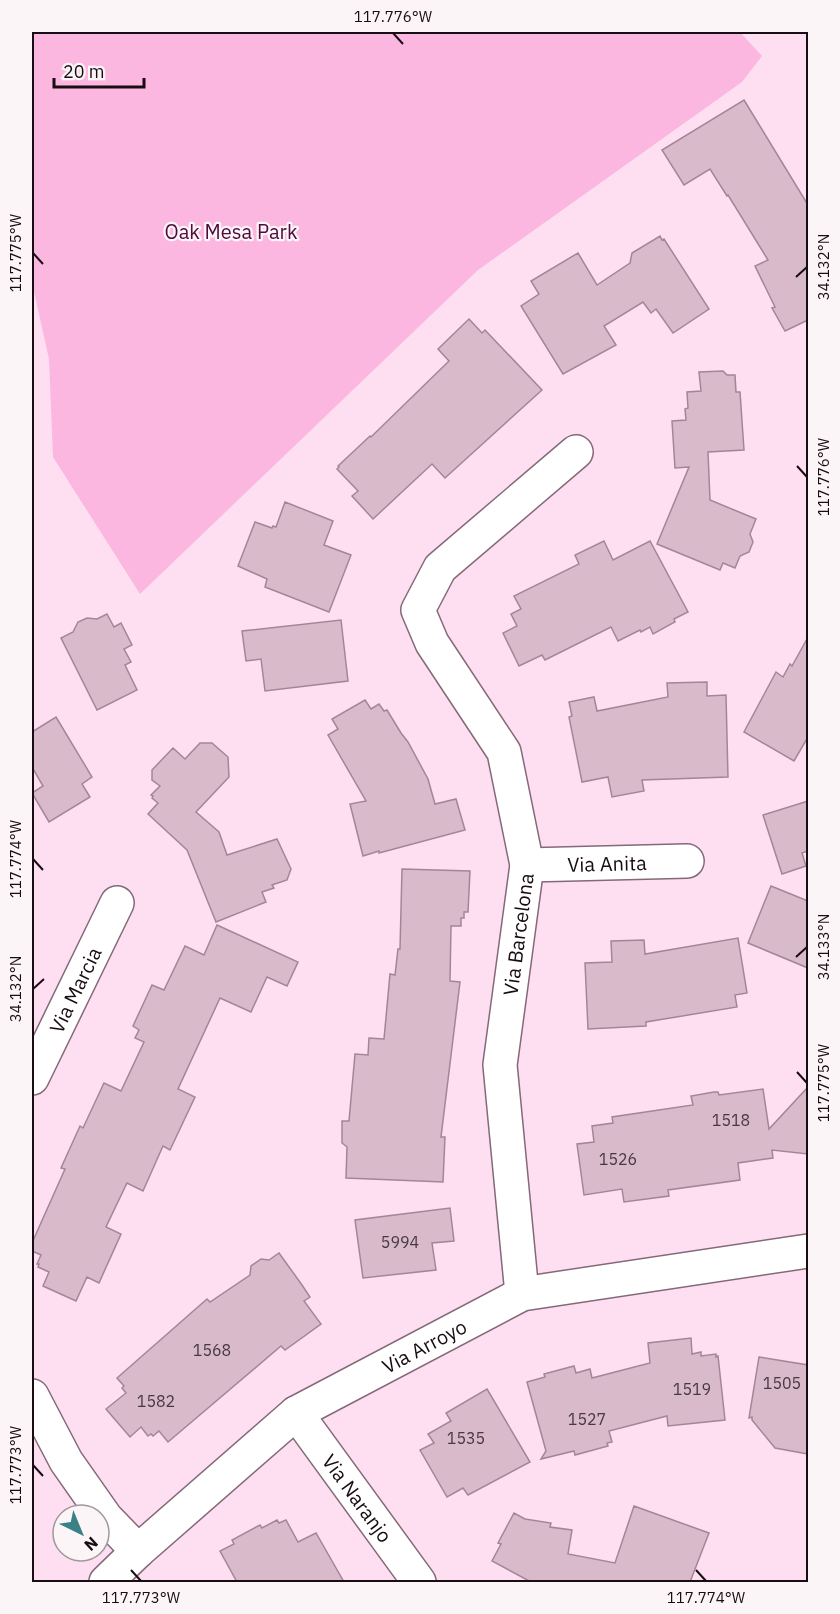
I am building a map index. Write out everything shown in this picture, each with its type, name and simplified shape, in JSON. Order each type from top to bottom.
[{"type":"street","name":"Via Barcelona","points":[[522,1294],[500,1065],[527,866],[504,752],[432,643],[418,610],[440,568],[576,452]]},
{"type":"street","name":"Via Anita","points":[[527,866],[687,861]]},
{"type":"street","name":"Via Marcia","points":[[32,1078],[117,903]]},
{"type":"street","name":"Via Arroyo","points":[[106,1582],[138,1551],[296,1413],[522,1294],[808,1251]]},
{"type":"street","points":[[32,1396],[66,1461],[106,1518],[138,1551]]},
{"type":"street","name":"Via Naranjo","points":[[296,1413],[419,1582]]},
{"type":"green space","name":"Oak Mesa Park","points":[[32,32],[740,32],[762,56],[742,82],[478,270],[140,594],[53,457],[49,359],[32,283]]},
{"type":"building","points":[[744,100],[808,205],[808,320],[785,331],[772,308],[775,307],[755,266],[768,260],[728,195],[710,169],[684,185],[662,150]]},
{"type":"building","points":[[660,236],[709,309],[673,333],[656,309],[651,313],[643,302],[604,326],[616,345],[563,374],[521,306],[539,294],[531,281],[578,253],[597,285],[630,263],[632,253]]},
{"type":"building","points":[[469,319],[482,333],[485,330],[542,390],[445,478],[432,464],[373,519],[352,496],[358,491],[337,469],[338,466],[449,361],[438,349]]},
{"type":"building","points":[[723,371],[727,375],[735,375],[736,392],[740,392],[744,450],[708,452],[710,500],[756,519],[750,534],[753,542],[749,552],[740,556],[735,568],[723,563],[720,570],[657,544],[689,467],[675,468],[672,421],[686,420],[687,392],[701,391],[699,372]]},
{"type":"building","points":[[285,502],[333,521],[324,545],[351,555],[329,612],[265,587],[267,579],[238,566],[255,522],[272,528],[276,527]]},
{"type":"building","points":[[604,541],[613,560],[650,541],[688,612],[653,634],[650,627],[618,641],[611,627],[545,660],[542,655],[519,666],[503,633],[517,626],[511,614],[521,609],[514,596],[579,564],[575,555]]},
{"type":"building","points":[[107,614],[114,627],[121,623],[132,645],[124,649],[131,662],[125,665],[137,690],[97,710],[61,638],[73,632],[78,622],[87,618],[97,619]]},
{"type":"building","points":[[341,620],[348,681],[265,691],[261,659],[246,661],[242,631]]},
{"type":"building","points":[[808,637],[808,737],[794,761],[744,732],[776,672],[783,677],[790,664],[792,666]]},
{"type":"building","points":[[707,682],[707,696],[726,695],[728,777],[642,780],[644,791],[612,797],[608,777],[582,782],[569,717],[572,716],[569,702],[594,697],[597,711],[668,697],[667,683]]},
{"type":"building","points":[[365,700],[371,709],[379,704],[384,711],[387,710],[428,779],[435,804],[456,799],[465,830],[363,856],[350,804],[366,801],[328,735],[338,729],[332,719]]},
{"type":"building","points":[[56,717],[92,777],[82,784],[90,797],[49,822],[32,793],[43,786],[32,767],[32,732]]},
{"type":"building","points":[[200,743],[212,743],[228,757],[229,777],[196,812],[219,832],[227,855],[277,839],[291,869],[287,880],[272,885],[274,888],[262,892],[266,902],[216,922],[187,850],[148,814],[158,803],[151,795],[160,786],[152,780],[152,770],[173,748],[185,759]]},
{"type":"building","points":[[808,801],[808,851],[802,853],[806,866],[782,874],[763,815]]},
{"type":"building","points":[[402,869],[470,871],[468,912],[464,912],[464,918],[461,918],[461,926],[451,926],[450,981],[460,982],[441,1137],[445,1137],[443,1182],[346,1178],[347,1147],[342,1143],[342,1121],[349,1121],[355,1054],[368,1055],[369,1038],[384,1039],[390,974],[395,975],[398,949],[400,949]]},
{"type":"building","points":[[771,886],[808,901],[808,968],[748,943]]},
{"type":"building","points":[[217,925],[298,962],[287,986],[267,977],[251,1012],[220,998],[178,1089],[195,1097],[170,1150],[163,1146],[143,1191],[127,1183],[106,1227],[121,1234],[99,1283],[87,1277],[76,1301],[43,1286],[49,1272],[38,1267],[41,1255],[32,1251],[32,1243],[65,1169],[61,1168],[80,1126],[83,1128],[104,1083],[121,1091],[144,1042],[135,1038],[139,1030],[133,1026],[152,985],[164,990],[185,946],[204,955]]},
{"type":"building","points":[[738,938],[747,993],[735,995],[737,1007],[646,1022],[646,1026],[588,1029],[585,963],[612,962],[611,941],[644,940],[645,954]]},
{"type":"building","points":[[808,1087],[808,1154],[772,1150],[773,1158],[738,1163],[740,1180],[668,1190],[669,1196],[624,1202],[622,1189],[584,1195],[577,1144],[594,1142],[592,1126],[613,1123],[612,1117],[693,1105],[691,1096],[763,1089],[769,1129]]},
{"type":"building","points":[[450,1208],[454,1241],[432,1243],[436,1270],[363,1278],[355,1220]]},
{"type":"building","points":[[279,1253],[310,1297],[304,1301],[321,1324],[285,1350],[281,1346],[168,1442],[159,1431],[153,1436],[151,1434],[148,1436],[141,1427],[130,1437],[106,1409],[126,1393],[122,1388],[124,1386],[117,1378],[207,1299],[210,1302],[250,1275],[251,1266],[261,1259],[269,1260]]},
{"type":"building","points":[[691,1338],[692,1354],[701,1352],[701,1356],[716,1354],[716,1357],[718,1356],[725,1420],[668,1426],[667,1416],[609,1431],[612,1442],[607,1443],[608,1446],[575,1455],[574,1451],[541,1459],[546,1451],[527,1382],[545,1377],[544,1374],[574,1366],[576,1373],[590,1369],[592,1378],[650,1363],[648,1343]]},
{"type":"building","points":[[759,1357],[808,1365],[808,1454],[775,1448],[752,1417],[749,1418]]},
{"type":"building","points":[[487,1389],[530,1462],[468,1495],[463,1488],[447,1497],[420,1450],[434,1443],[428,1434],[451,1421],[446,1413]]},
{"type":"building","points":[[634,1506],[709,1533],[690,1582],[531,1582],[492,1561],[501,1544],[498,1543],[514,1513],[525,1519],[551,1523],[550,1527],[572,1530],[568,1554],[615,1563]]},
{"type":"building","points":[[277,1520],[279,1523],[286,1520],[298,1542],[316,1533],[344,1582],[237,1582],[220,1551],[234,1544],[232,1540],[260,1525],[262,1528]]}]
